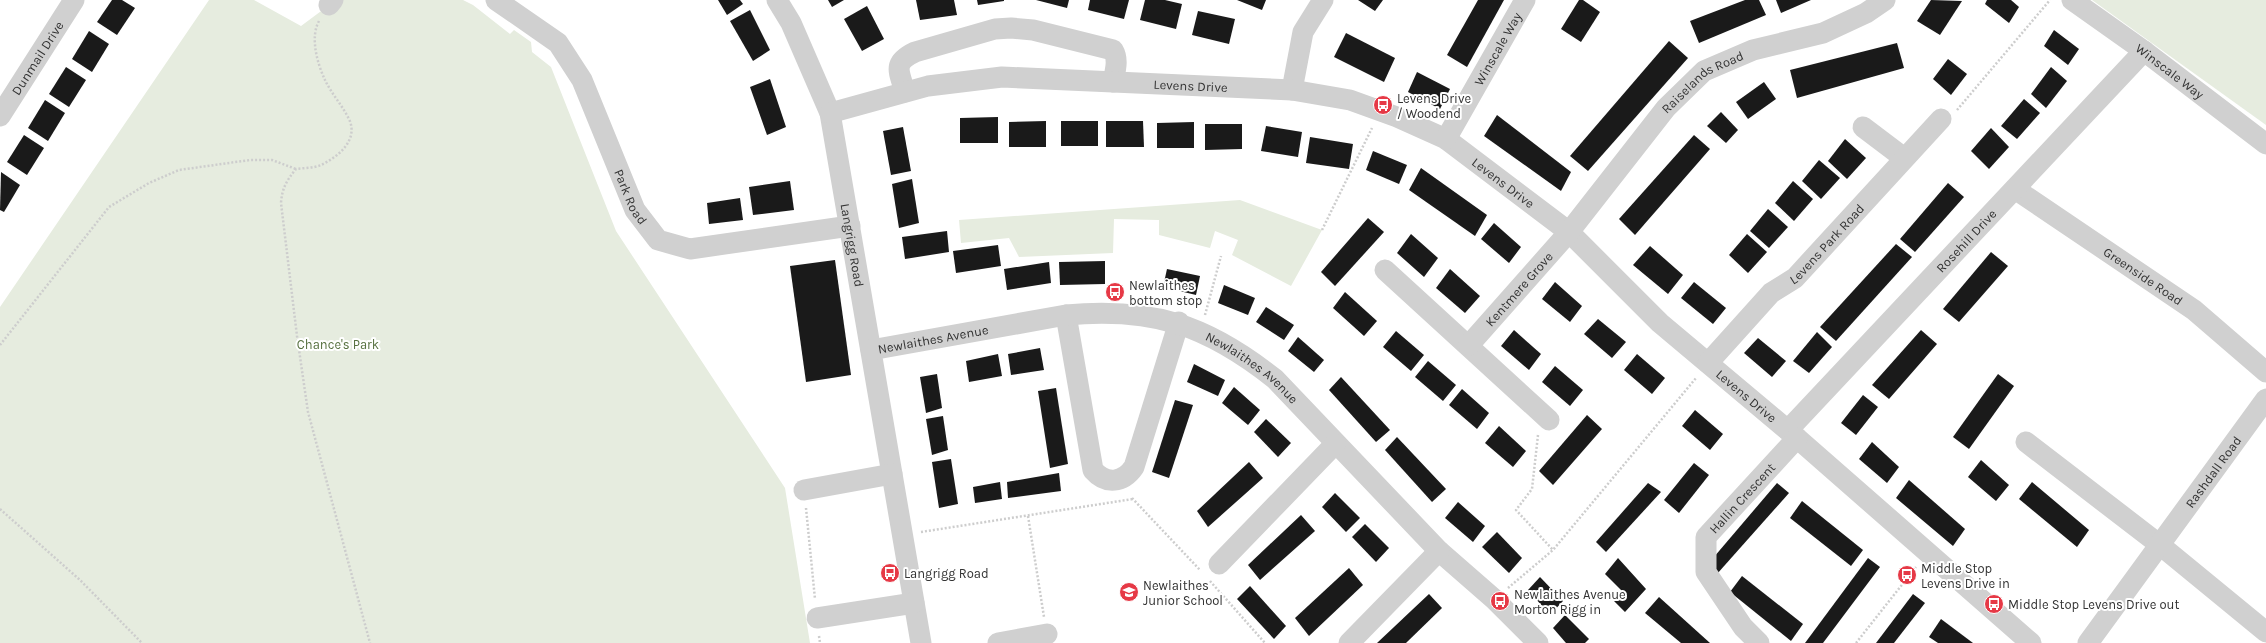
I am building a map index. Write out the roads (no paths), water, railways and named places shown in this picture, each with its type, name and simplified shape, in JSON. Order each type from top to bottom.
[{"type":"street","name":"Dunmail Drive","points":[[0,116],[74,0]]},
{"type":"street","name":"Park Road","points":[[496,0],[558,42],[582,80],[635,210],[658,240],[690,249],[850,226]]},
{"type":"street","name":"Langrigg Road","points":[[777,0],[791,23],[830,113],[921,643]]},
{"type":"street","points":[[1292,90],[1303,32],[1324,0]]},
{"type":"street","name":"Winscale Way","points":[[1446,139],[1526,0]]},
{"type":"street","name":"Raiselands Road","points":[[1569,232],[1666,108],[1704,71],[1753,50],[1823,33],[1866,13],[1885,0]]},
{"type":"street","name":"Winscale Way","points":[[2072,0],[2144,51],[2266,144]]},
{"type":"street","points":[[904,92],[899,72],[899,64],[903,58],[915,52],[995,28],[1033,30],[1112,50],[1116,55],[1117,64],[1113,82]]},
{"type":"street","name":"Rosehill Drive","points":[[1792,434],[2015,188],[2144,51]]},
{"type":"street","name":"Levens Drive","points":[[830,113],[928,86],[1002,77],[1292,90],[1350,100],[1446,139],[1569,232],[1660,323],[1792,434],[2032,643]]},
{"type":"street","name":"Levens Park Road","points":[[1708,363],[1771,293],[1795,278],[1940,119]]},
{"type":"street","points":[[1863,127],[1904,158]]},
{"type":"street","name":"Greenside Road","points":[[2015,188],[2194,310],[2266,372]]},
{"type":"street","name":"Kentmere Grove","points":[[1469,345],[1569,232]]},
{"type":"street","points":[[1385,270],[1469,345],[1549,420]]},
{"type":"street","name":"Newlaithes Avenue","points":[[871,350],[1066,315],[1122,312],[1179,322],[1200,331],[1250,359],[1275,379],[1335,444],[1439,551],[1494,599],[1538,643]]},
{"type":"street","points":[[1066,315],[1093,470],[1099,478],[1115,481],[1129,475],[1134,467],[1179,322]]},
{"type":"street","name":"Rashdall Road","points":[[2088,643],[2266,399]]},
{"type":"street","name":"Hallin Crescent","points":[[1759,643],[1743,627],[1706,572],[1706,537],[1792,434]]},
{"type":"street","points":[[2026,442],[2160,545],[2266,632]]},
{"type":"street","points":[[1209,571],[1335,444]]},
{"type":"street","points":[[804,490],[892,474]]},
{"type":"street","points":[[1349,643],[1439,551]]},
{"type":"street","points":[[817,618],[914,604]]},
{"type":"street","points":[[998,643],[1047,634]]},
{"type":"place","name":"Levens Drive / Woodend","points":[[1383,105]]},
{"type":"place","name":"Newlaithes bottom stop","points":[[1115,292]]},
{"type":"place","name":"Langrigg Road","points":[[890,573]]},
{"type":"place","name":"Middle Stop Levens Drive in","points":[[1907,575]]},
{"type":"place","name":"Newlaithes Junior School","points":[[1129,592]]},
{"type":"place","name":"Newlaithes Avenue Morton Rigg in","points":[[1500,601]]},
{"type":"place","name":"Middle Stop Levens Drive out","points":[[1994,604]]},
{"type":"park label","name":"Chance's Park","points":[[338,344]]}]
